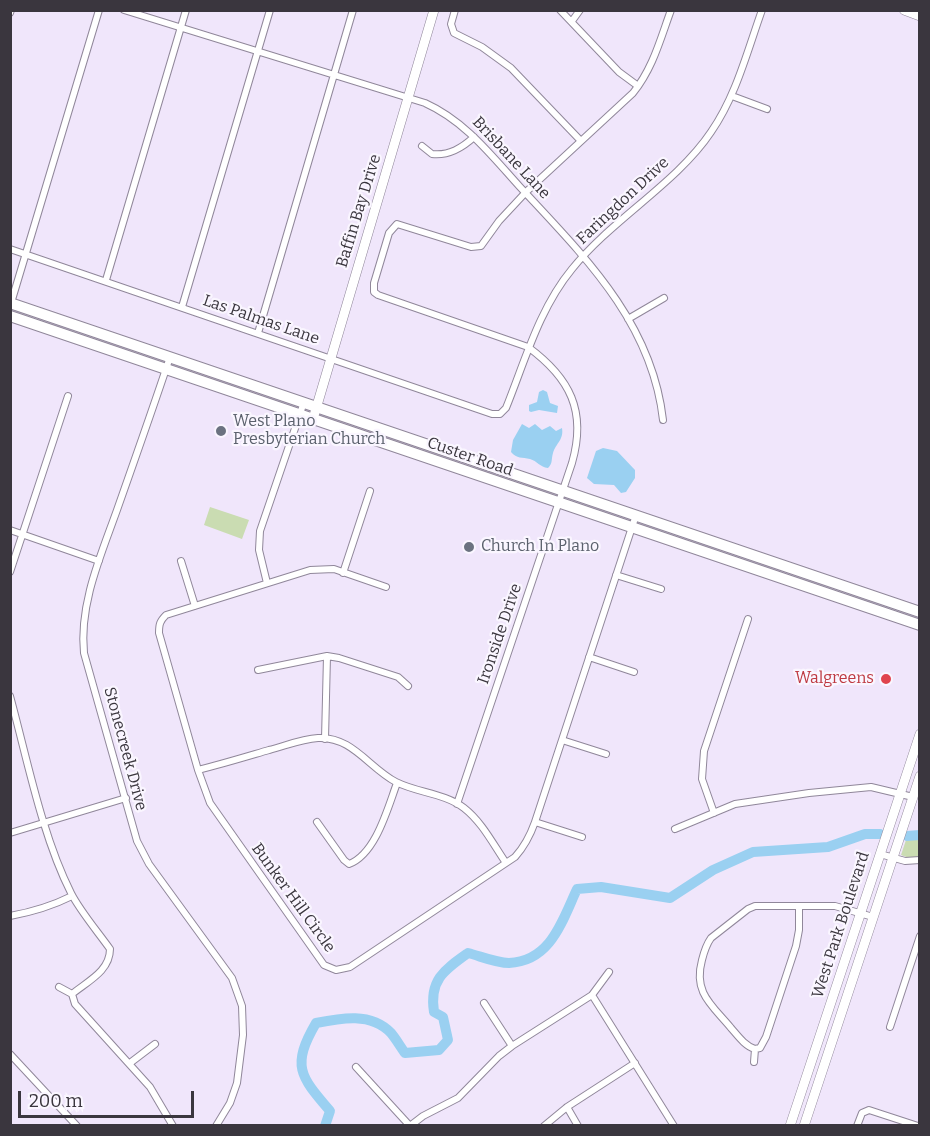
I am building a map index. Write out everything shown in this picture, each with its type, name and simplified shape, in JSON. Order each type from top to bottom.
[{"type":"main road","name":"Baffin Bay Drive","points":[[313,419],[434,10]]},
{"type":"main road","points":[[904,10],[920,16]]},
{"type":"main road","name":"Custer Road","points":[[11,303],[920,612]]},
{"type":"main road","name":"Custer Road","points":[[10,316],[920,625]]},
{"type":"main road","name":"West Park Boulevard","points":[[790,1125],[920,734]]},
{"type":"main road","name":"West Park Boulevard","points":[[804,1125],[920,776]]},
{"type":"street","points":[[11,303],[99,10]]},
{"type":"street","name":"Brisbane Lane","points":[[124,10],[408,98],[438,109],[459,123],[526,192],[598,272],[628,319],[649,359],[661,398],[663,420]]},
{"type":"street","points":[[106,280],[186,10]]},
{"type":"street","points":[[182,307],[270,10]]},
{"type":"street","points":[[258,333],[353,10]]},
{"type":"street","points":[[455,10],[451,24],[452,30],[512,68],[580,140]]},
{"type":"street","points":[[560,10],[613,65],[639,86]]},
{"type":"street","points":[[572,21],[580,10]]},
{"type":"street","points":[[528,347],[378,296],[374,292],[374,283],[390,230],[400,224],[471,247],[479,247],[483,244],[499,221],[526,192],[639,86],[654,60],[671,10]]},
{"type":"street","name":"Faringdon Drive","points":[[503,413],[528,347],[556,291],[584,256],[690,157],[711,133],[732,96],[762,10]]},
{"type":"street","points":[[732,96],[767,109]]},
{"type":"street","points":[[422,146],[432,154],[448,153],[459,149],[474,137]]},
{"type":"street","name":"Las Palmas Lane","points":[[10,249],[492,414],[503,413]]},
{"type":"street","points":[[628,319],[663,298]]},
{"type":"street","name":"Ironside Drive","points":[[457,804],[576,449],[578,426],[575,406],[567,388],[556,371],[528,347]]},
{"type":"street","name":"Stonecreek Drive","points":[[170,357],[99,561],[83,626],[84,652],[137,841],[149,864],[232,978],[240,999],[243,1035],[239,1070],[230,1103],[216,1125]]},
{"type":"street","points":[[10,572],[68,396]]},
{"type":"street","points":[[267,583],[260,557],[260,531],[304,402]]},
{"type":"street","points":[[343,573],[370,491]]},
{"type":"street","name":"Bunker Hill Circle","points":[[386,587],[334,569],[310,570],[166,615],[160,620],[159,633],[198,770],[210,803],[324,965],[336,970],[350,967],[506,863],[523,849],[535,822],[636,515]]},
{"type":"street","points":[[10,530],[99,561]]},
{"type":"street","points":[[181,561],[195,606]]},
{"type":"street","points":[[616,575],[661,589]]},
{"type":"street","points":[[714,813],[702,779],[704,751],[748,619]]},
{"type":"street","points":[[325,739],[327,656]]},
{"type":"street","points":[[258,670],[327,656],[398,677],[408,686]]},
{"type":"street","points":[[589,657],[634,672]]},
{"type":"street","points":[[10,696],[54,852],[72,896],[110,949],[110,956],[104,969],[72,994]]},
{"type":"street","points":[[198,770],[299,741],[325,739],[338,741],[355,749],[378,770],[397,783],[450,799],[457,804],[472,815],[506,863]]},
{"type":"street","points":[[562,740],[606,754]]},
{"type":"street","points":[[317,822],[344,860],[349,864],[353,863],[365,851],[381,826],[397,783]]},
{"type":"street","points":[[675,829],[735,804],[854,787],[871,787],[912,797]]},
{"type":"street","points":[[10,833],[126,798]]},
{"type":"street","points":[[535,822],[582,837]]},
{"type":"street","points":[[880,854],[905,861],[920,860]]},
{"type":"street","points":[[10,916],[43,908],[72,896]]},
{"type":"street","points":[[799,906],[796,946],[766,1037],[760,1048],[750,1048],[700,990],[699,971],[706,945],[711,938],[755,906],[799,906],[835,906],[873,917]]},
{"type":"street","points":[[890,1027],[920,936]]},
{"type":"street","points":[[356,1067],[410,1125],[458,1098],[499,1056],[512,1046],[592,995],[609,972]]},
{"type":"street","points":[[59,987],[72,994],[75,1004],[150,1087],[173,1125]]},
{"type":"street","points":[[592,995],[674,1125]]},
{"type":"street","points":[[484,1003],[512,1046]]},
{"type":"street","points":[[130,1063],[155,1044]]},
{"type":"street","points":[[754,1062],[755,1049]]},
{"type":"street","points":[[10,1054],[77,1125]]},
{"type":"street","points":[[544,1125],[567,1107],[635,1064]]},
{"type":"street","points":[[567,1107],[578,1125]]},
{"type":"street","points":[[857,1125],[862,1113],[868,1110],[918,1125]]},
{"type":"green space","points":[[210,507],[249,520],[242,539],[204,525]]},
{"type":"green space","points":[[907,837],[919,837],[919,857],[909,858],[901,855]]},
{"type":"water","points":[[543,390],[547,392],[550,403],[558,406],[557,413],[529,411],[529,405],[537,402],[539,392]]},
{"type":"water","points":[[522,424],[529,428],[535,424],[542,430],[550,426],[556,431],[562,428],[561,439],[554,450],[548,468],[530,459],[518,457],[511,452],[513,440]]},
{"type":"water","points":[[603,448],[617,451],[635,470],[635,478],[626,492],[621,493],[614,485],[594,484],[587,478],[596,451]]},
{"type":"waterway","points":[[325,1126],[330,1111],[312,1089],[302,1070],[303,1050],[316,1023],[345,1018],[365,1019],[383,1026],[405,1053],[439,1050],[448,1040],[443,1017],[434,1012],[433,1001],[436,984],[445,971],[468,953],[504,963],[523,961],[535,955],[553,937],[577,889],[601,887],[670,898],[713,870],[753,852],[828,847],[865,834],[880,834]]},
{"type":"waterway","points":[[907,836],[920,835]]},
{"type":"place","name":"West Plano Presbyterian Church","points":[[221,431]]},
{"type":"place","name":"Church In Plano","points":[[469,547]]},
{"type":"place","name":"Walgreens","points":[[886,679]]}]
